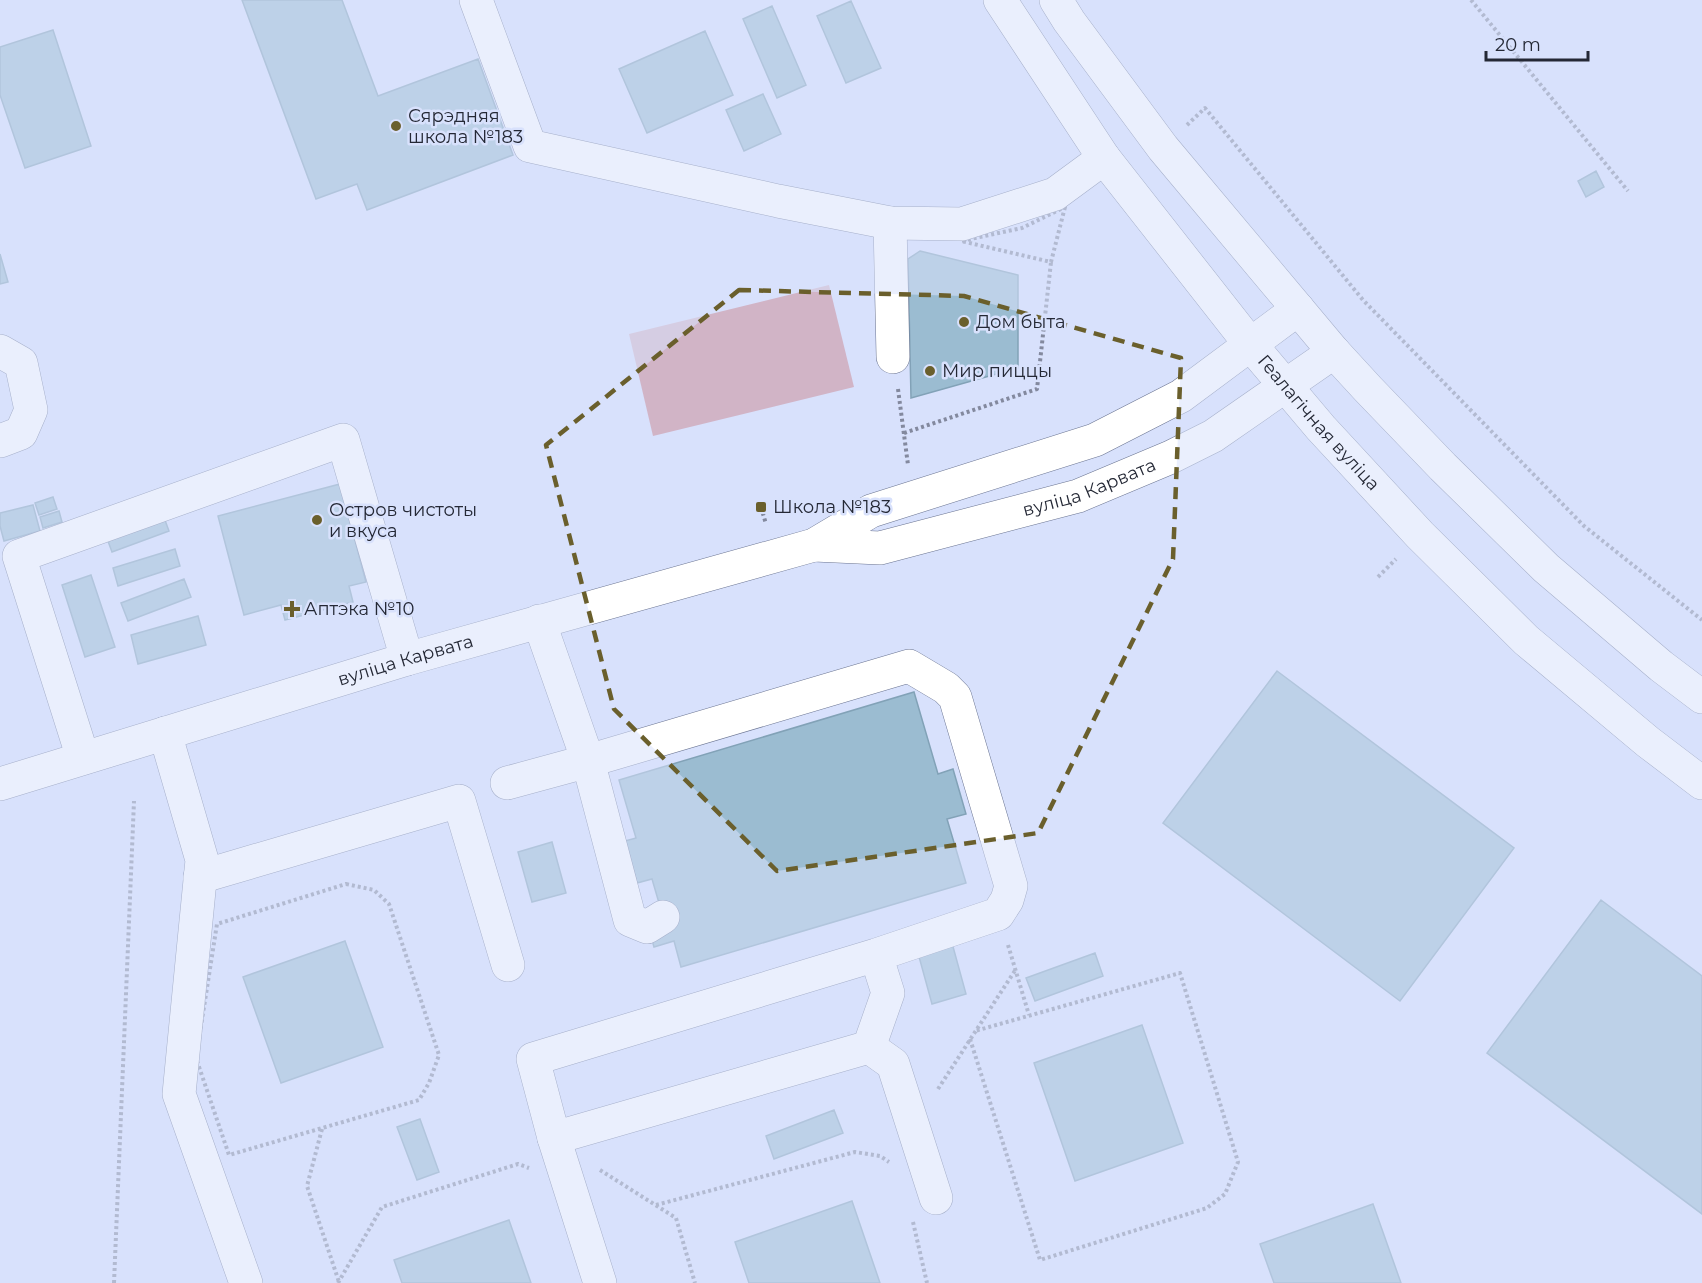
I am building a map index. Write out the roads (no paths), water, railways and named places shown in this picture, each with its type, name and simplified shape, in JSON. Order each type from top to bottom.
[{"type":"street","points":[[476,0],[530,146],[778,201],[890,223],[962,224],[1055,194],[1104,158]]},
{"type":"street","name":"Геалагічная вуліца","points":[[1000,0],[1104,158],[1250,344],[1286,386],[1420,535],[1526,640],[1648,742],[1702,783]]},
{"type":"street","points":[[1056,0],[1163,148],[1334,352],[1443,467],[1546,568],[1702,698]]},
{"type":"street","points":[[890,223],[893,357]]},
{"type":"street","name":"вуліца Карвата","points":[[0,784],[407,658],[814,545],[871,511],[1095,440],[1181,396],[1298,309]]},
{"type":"street","points":[[0,351],[21,363],[31,410],[21,434],[0,441]]},
{"type":"street","name":"вуліца Карвата","points":[[814,545],[880,548],[1078,496],[1171,457],[1214,436],[1334,352]]},
{"type":"street","points":[[83,758],[19,556],[343,440],[407,658]]},
{"type":"street","points":[[539,621],[588,761],[619,828],[630,920],[647,927],[663,917]]},
{"type":"street","points":[[507,783],[909,666],[946,688],[955,697],[1011,886],[1007,900],[998,914],[876,955],[533,1059],[551,1158],[600,1283]]},
{"type":"street","points":[[165,733],[202,860],[179,1094],[246,1283]]},
{"type":"street","points":[[200,877],[459,801],[508,965]]},
{"type":"street","points":[[869,1047],[888,993],[876,955]]},
{"type":"street","points":[[869,1047],[893,1065],[904,1099],[924,1207]]},
{"type":"street","points":[[551,1158],[869,1047]]},
{"type":"place","name":"Сярэдняя школа №183","points":[[396,126]]},
{"type":"place","name":"Дом быта","points":[[964,322]]},
{"type":"place","name":"Мир пиццы","points":[[930,371]]},
{"type":"place","name":"Школа №183","points":[[761,507]]},
{"type":"place","name":"Остров чистоты и вкуса","points":[[317,520]]},
{"type":"place","name":"Аптэка №10","points":[[292,609]]}]
